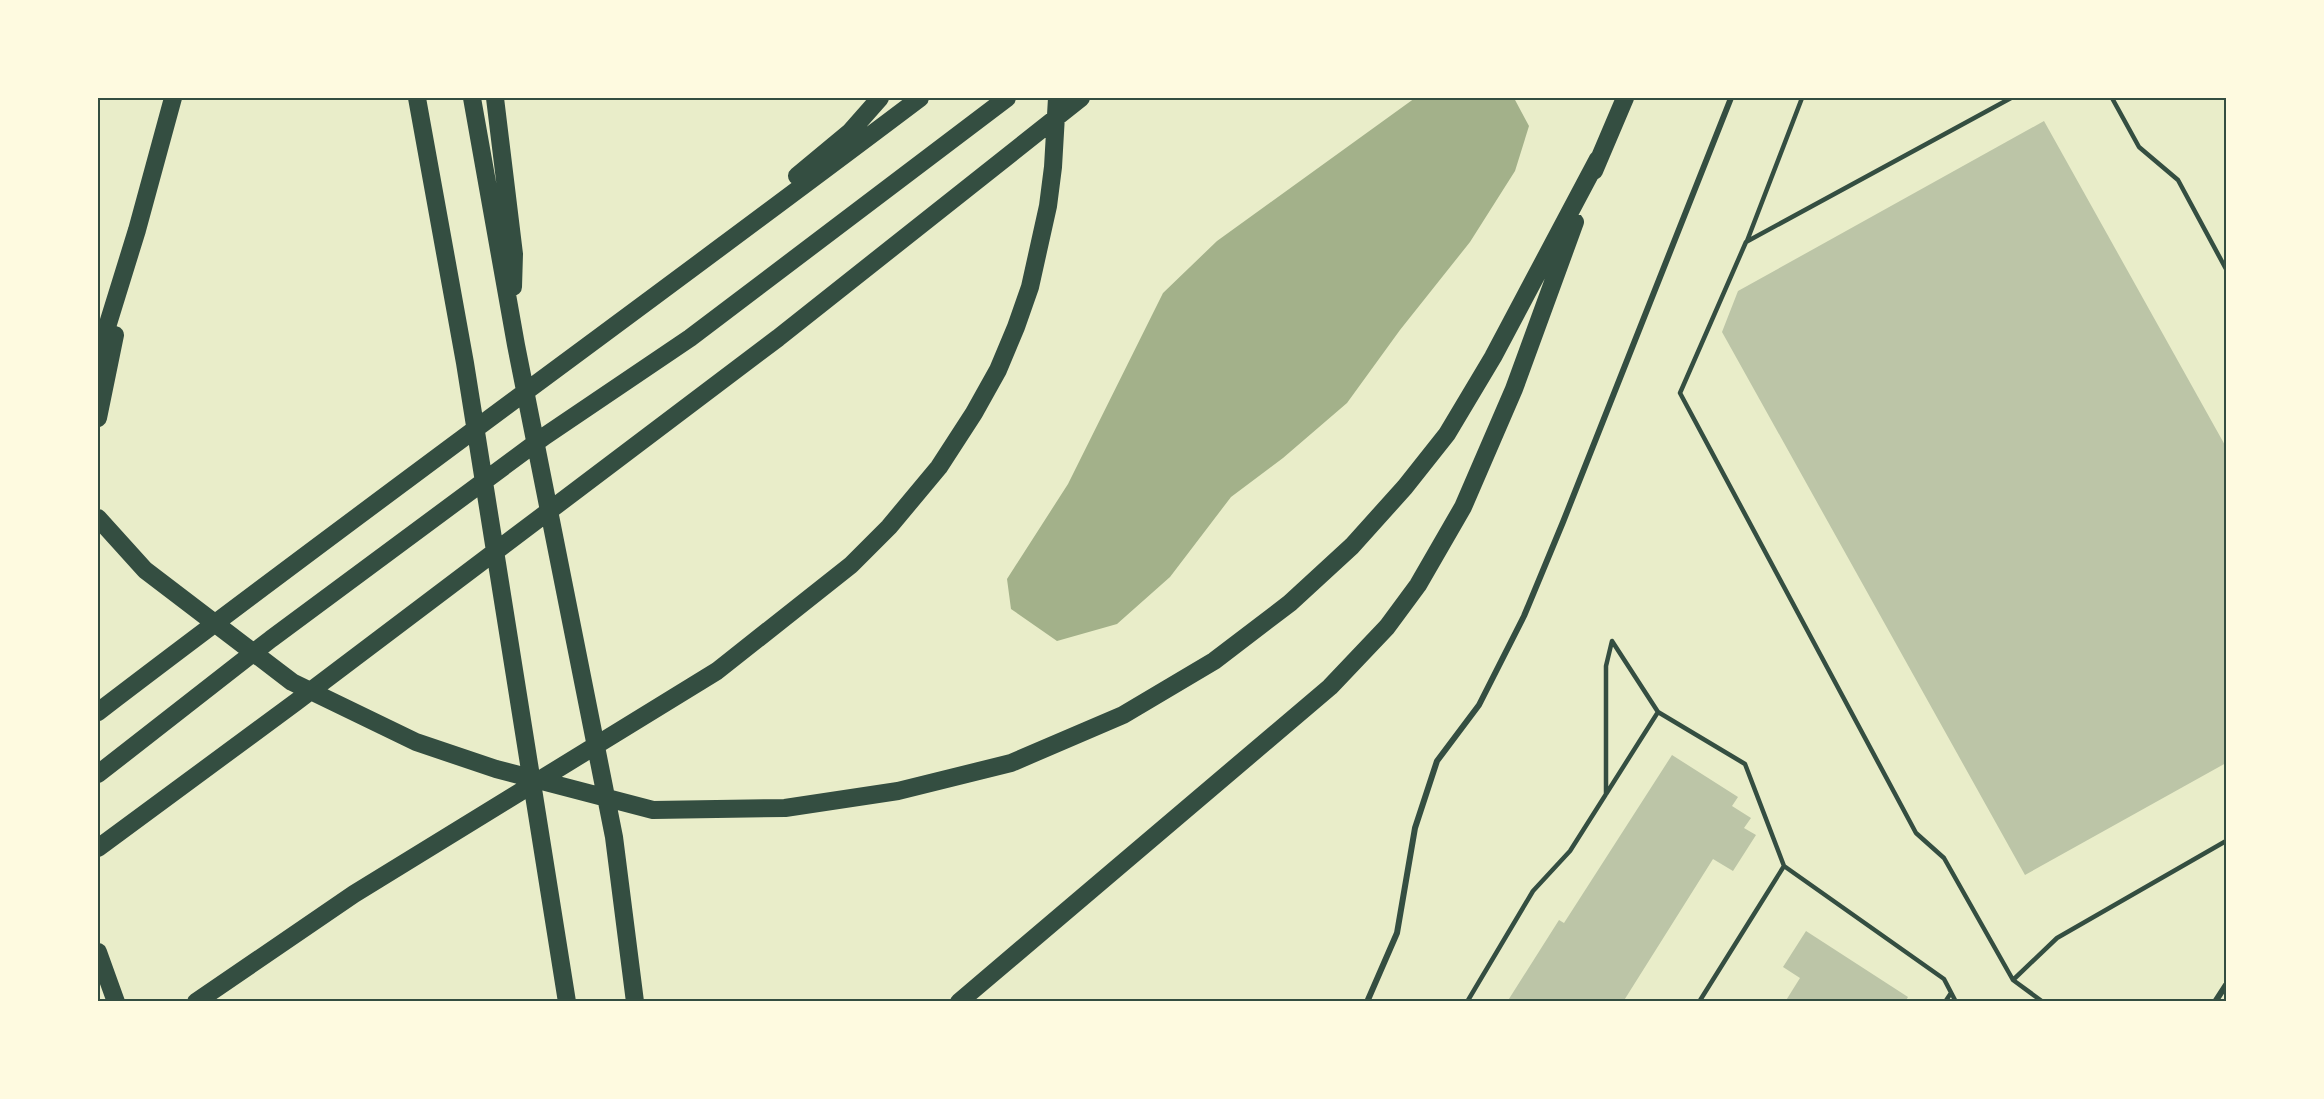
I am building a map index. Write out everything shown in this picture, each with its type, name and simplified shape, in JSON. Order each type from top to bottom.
[{"type":"highway","points":[[98,356],[137,230],[172,98]]},
{"type":"highway","points":[[417,98],[465,363],[567,1002]]},
{"type":"highway","points":[[472,98],[516,345],[614,837],[635,1002]]},
{"type":"highway","points":[[495,98],[514,254],[512,318]]},
{"type":"highway","points":[[638,310],[668,279],[850,132],[880,98]]},
{"type":"highway","points":[[98,712],[312,549],[638,310],[920,98]]},
{"type":"highway","points":[[98,774],[271,639],[545,436],[690,338],[1007,98]]},
{"type":"highway","points":[[196,1002],[354,894],[717,672],[851,565],[889,527],[939,467],[974,413],[998,370],[1030,287],[1041,243],[1052,177],[1057,98]]},
{"type":"highway","points":[[98,848],[778,338],[1081,98]]},
{"type":"highway","points":[[959,1002],[1330,687],[1387,627],[1418,585],[1463,507],[1514,389],[1598,159],[1625,98]]},
{"type":"highway","points":[[98,518],[145,570],[292,682],[416,742],[496,769],[653,810],[785,808],[898,791],[1011,763],[1123,715],[1214,661],[1290,603],[1352,546],[1405,488],[1447,434],[1493,357],[1598,159]]},
{"type":"highway","points":[[98,418],[137,230]]},
{"type":"highway","points":[[98,952],[116,1002]]},
{"type":"street","points":[[1367,1002],[1397,933],[1415,828],[1437,761],[1479,705],[1524,616],[1731,98]]},
{"type":"street","points":[[2215,1002],[2226,985]]},
{"type":"lane","points":[[1802,98],[1746,242],[1680,393],[1916,833],[1944,858],[2013,980],[2043,1002]]},
{"type":"lane","points":[[1746,242],[2011,98]]},
{"type":"lane","points":[[2112,98],[2139,147],[2178,180],[2226,269]]},
{"type":"lane","points":[[1606,794],[1606,666],[1612,641],[1658,712],[1744,764],[1784,866],[1944,979],[1956,1002]]},
{"type":"lane","points":[[1467,1002],[1533,891],[1570,851],[1658,712]]},
{"type":"lane","points":[[2013,980],[2057,938],[2226,841]]},
{"type":"lane","points":[[1699,1002],[1784,866]]},
{"type":"lane","points":[[1945,1002],[1951,993]]},
{"type":"shaded area","points":[[1415,98],[1514,98],[1529,126],[1515,171],[1470,242],[1400,330],[1347,403],[1283,458],[1231,497],[1170,577],[1117,624],[1057,641],[1011,609],[1007,579],[1068,484],[1163,293],[1217,241]]},
{"type":"building","points":[[2044,121],[2226,447],[2226,763],[2025,875],[1722,332],[1738,291]]},
{"type":"building","points":[[1672,755],[1738,797],[1732,806],[1751,818],[1744,828],[1756,835],[1733,871],[1713,859],[1623,1002],[1507,1002],[1559,920],[1564,923]]},
{"type":"building","points":[[1806,931],[1908,997],[1905,1002],[1785,1002],[1800,978],[1783,967]]}]
